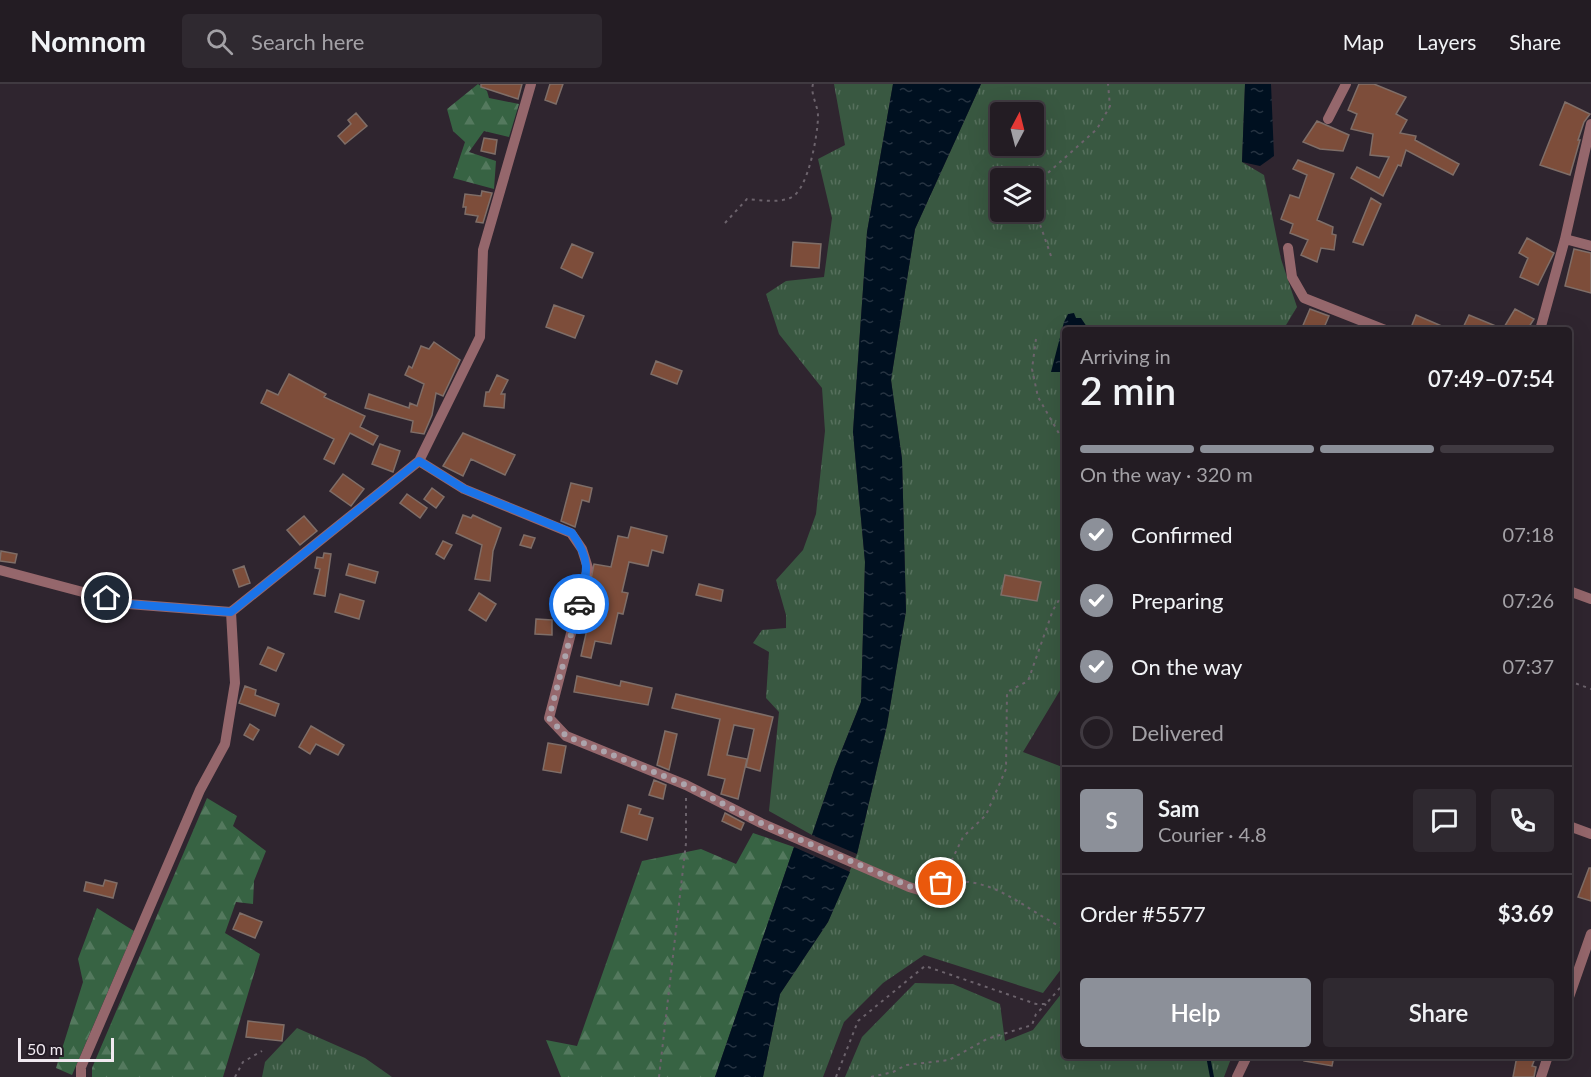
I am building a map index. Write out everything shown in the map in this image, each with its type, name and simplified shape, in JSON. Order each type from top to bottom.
[{"type":"street","points":[[0,570],[128,604],[231,612],[419,461],[480,337],[483,250],[531,84]]},
{"type":"street","points":[[1328,119],[1346,84]]},
{"type":"street","points":[[1541,327],[1565,239],[1591,124]]},
{"type":"street","points":[[1565,239],[1591,246]]},
{"type":"street","points":[[1288,248],[1292,277],[1304,298],[1377,327]]},
{"type":"street","points":[[419,461],[464,489],[572,533],[582,549],[588,568],[549,718],[566,736],[686,785],[761,823],[909,886],[929,893],[941,883]]},
{"type":"street","points":[[1572,592],[1591,599]]},
{"type":"street","points":[[81,1077],[81,1067],[200,790],[225,744],[235,683],[231,612]]},
{"type":"street","points":[[1572,827],[1591,834]]},
{"type":"street","points":[[1572,988],[1591,934]]},
{"type":"street","points":[[1237,1077],[1246,1059]]},
{"type":"street","points":[[1541,1077],[1547,1059]]},
{"type":"path","points":[[725,223],[747,199],[780,200],[792,198],[799,192],[807,173],[816,139],[818,118],[813,84]]},
{"type":"path","points":[[1051,255],[1035,210],[1040,180],[1097,129],[1110,106],[1108,84]]},
{"type":"path","points":[[1036,339],[1032,369],[1038,397],[1062,439]]},
{"type":"path","points":[[941,883],[963,837],[986,815],[1006,769],[1007,692],[1028,681],[1053,610],[1062,595]]},
{"type":"path","points":[[1572,682],[1591,688]]},
{"type":"path","points":[[659,1077],[686,843],[686,785]]},
{"type":"path","points":[[941,883],[966,880],[985,884],[1062,926]]},
{"type":"path","points":[[836,1077],[858,1021],[925,966],[1036,1004],[1046,1004]]},
{"type":"path","points":[[871,1077],[893,1072],[906,1065],[949,1060],[987,1039],[1032,1025],[1036,1014],[1062,985]]},
{"type":"path","points":[[235,1077],[243,1062],[262,1052]]},
{"type":"green space","points":[[478,84],[487,91],[489,98],[519,104],[509,137],[484,131],[469,152],[496,161],[494,189],[453,178],[465,142],[453,131],[447,109]]},
{"type":"green space","points":[[834,84],[893,84],[867,232],[853,432],[865,562],[861,702],[835,767],[812,835],[769,811],[779,712],[766,698],[769,652],[753,643],[762,630],[786,628],[786,615],[776,580],[803,550],[816,514],[825,431],[822,388],[779,334],[766,294],[786,281],[824,277],[832,218],[818,159],[845,145]]},
{"type":"green space","points":[[981,84],[1245,84],[1242,162],[1264,175],[1281,259],[1297,307],[1285,327],[1062,327],[1062,687],[1023,752],[1062,767],[1062,968],[1043,993],[924,955],[883,983],[844,1022],[823,1077],[763,1077],[780,994],[828,922],[857,854],[887,725],[906,611],[902,459],[891,380],[915,229]]},
{"type":"green space","points":[[207,798],[237,816],[233,826],[266,851],[254,881],[253,904],[236,902],[225,933],[260,954],[223,1077],[92,1077],[92,1068]]},
{"type":"green space","points":[[753,833],[794,847],[715,1077],[561,1077],[546,1040],[577,1046],[642,861],[701,849],[736,864]]},
{"type":"green space","points":[[97,908],[134,931],[72,1075],[56,1068],[83,982],[78,959]]},
{"type":"green space","points":[[915,983],[953,984],[1000,1004],[1005,1041],[1033,1030],[1062,993],[1062,1059],[1231,1059],[1224,1077],[845,1077],[862,1037]]},
{"type":"green space","points":[[297,1028],[365,1058],[392,1077],[262,1077],[265,1062]]},
{"type":"water","points":[[893,84],[981,84],[915,229],[891,380],[902,459],[906,611],[887,725],[857,854],[812,835],[835,767],[861,702],[865,562],[853,432],[867,232]]},
{"type":"water","points":[[1245,84],[1271,84],[1274,156],[1260,166],[1242,162]]},
{"type":"water","points":[[1074,313],[1076,318],[1081,318],[1087,327],[1063,327],[1068,314]]},
{"type":"water","points":[[1062,330],[1062,372],[1051,372]]},
{"type":"water","points":[[794,847],[850,872],[828,922],[780,994],[763,1077],[715,1077]]},
{"type":"building","points":[[481,84],[522,84],[518,99],[481,87]]},
{"type":"building","points":[[550,84],[563,84],[556,104],[545,100]]},
{"type":"building","points":[[1359,84],[1374,84],[1406,97],[1396,114],[1407,120],[1400,133],[1416,136],[1415,140],[1459,164],[1453,175],[1406,150],[1401,166],[1398,165],[1383,196],[1351,178],[1357,167],[1379,178],[1389,157],[1370,155],[1373,134],[1351,129],[1357,114],[1348,110]]},
{"type":"building","points":[[1565,102],[1590,114],[1584,122],[1578,140],[1580,140],[1570,175],[1540,165]]},
{"type":"building","points":[[356,113],[367,126],[345,144],[338,136],[351,124],[348,120]]},
{"type":"building","points":[[1317,121],[1349,135],[1343,151],[1320,149],[1303,142]]},
{"type":"building","points":[[484,138],[497,140],[495,154],[481,151]]},
{"type":"building","points":[[1298,160],[1334,174],[1317,220],[1333,227],[1332,234],[1336,235],[1334,250],[1321,248],[1317,262],[1301,255],[1308,240],[1290,233],[1293,224],[1281,219],[1290,195],[1299,198],[1307,175],[1293,169]]},
{"type":"building","points":[[482,191],[492,193],[483,223],[476,222],[478,216],[465,214],[466,207],[463,207],[465,194],[481,196]]},
{"type":"building","points":[[1371,198],[1381,204],[1363,245],[1353,242]]},
{"type":"building","points":[[1527,238],[1554,253],[1538,285],[1520,277],[1528,258],[1519,253]]},
{"type":"building","points":[[793,242],[821,244],[819,268],[791,266]]},
{"type":"building","points":[[572,244],[593,253],[582,278],[561,268]]},
{"type":"building","points":[[1574,249],[1591,253],[1591,293],[1565,286]]},
{"type":"building","points":[[554,305],[584,316],[575,338],[546,327]]},
{"type":"building","points":[[1310,309],[1329,316],[1324,327],[1302,327]]},
{"type":"building","points":[[1515,309],[1534,319],[1529,327],[1504,327]]},
{"type":"building","points":[[1416,315],[1444,327],[1411,327]]},
{"type":"building","points":[[1469,315],[1498,327],[1463,327]]},
{"type":"building","points":[[434,342],[460,360],[443,396],[436,393],[432,415],[424,434],[411,432],[413,421],[365,408],[369,394],[409,408],[410,403],[417,406],[424,384],[405,375],[409,366],[412,368],[421,346],[429,349]]},
{"type":"building","points":[[656,361],[682,371],[677,384],[651,374]]},
{"type":"building","points":[[289,374],[326,394],[324,397],[365,416],[360,427],[378,436],[373,445],[350,433],[334,464],[324,459],[334,439],[261,403],[267,390],[278,395]]},
{"type":"building","points":[[497,375],[508,380],[501,394],[505,394],[504,408],[484,406],[486,392],[489,392]]},
{"type":"building","points":[[463,433],[515,455],[505,475],[471,459],[463,476],[443,466]]},
{"type":"building","points":[[380,444],[400,451],[393,472],[372,464]]},
{"type":"building","points":[[343,474],[364,489],[351,506],[330,491]]},
{"type":"building","points":[[571,483],[592,488],[589,502],[582,500],[575,527],[561,521]]},
{"type":"building","points":[[432,488],[444,497],[436,508],[424,499]]},
{"type":"building","points":[[407,494],[427,508],[420,518],[400,503]]},
{"type":"building","points":[[463,515],[471,518],[473,515],[501,528],[493,551],[490,581],[475,579],[482,545],[456,533]]},
{"type":"building","points":[[304,516],[317,531],[300,545],[287,530]]},
{"type":"building","points":[[631,527],[667,536],[663,553],[652,550],[648,566],[629,562],[622,592],[628,593],[623,614],[618,613],[611,644],[595,641],[591,658],[581,656],[590,616],[584,614],[594,564],[611,567],[618,536],[628,538]]},
{"type":"building","points":[[524,535],[535,538],[531,548],[520,545]]},
{"type":"building","points":[[443,541],[452,545],[444,559],[436,554]]},
{"type":"building","points":[[1,551],[17,554],[15,563],[0,561]]},
{"type":"building","points":[[324,553],[331,554],[325,596],[314,594],[320,569],[315,568],[317,557],[323,558]]},
{"type":"building","points":[[349,564],[378,572],[375,583],[346,575]]},
{"type":"building","points":[[244,566],[250,583],[239,587],[233,570]]},
{"type":"building","points":[[1005,575],[1041,582],[1037,601],[1001,595]]},
{"type":"building","points":[[699,584],[723,590],[721,601],[696,595]]},
{"type":"building","points":[[479,593],[496,604],[486,621],[469,610]]},
{"type":"building","points":[[340,594],[364,601],[359,619],[335,612]]},
{"type":"building","points":[[536,619],[552,620],[552,635],[535,634]]},
{"type":"building","points":[[268,647],[284,654],[276,671],[260,664]]},
{"type":"building","points":[[577,676],[620,686],[621,681],[652,688],[648,705],[574,692]]},
{"type":"building","points":[[245,686],[256,690],[255,695],[279,704],[275,716],[239,703]]},
{"type":"building","points":[[676,694],[773,717],[760,771],[746,767],[754,729],[734,725],[727,755],[747,759],[738,799],[721,794],[725,779],[708,775],[720,719],[672,708]]},
{"type":"building","points":[[250,724],[259,730],[253,740],[244,735]]},
{"type":"building","points":[[311,726],[344,745],[338,755],[316,744],[310,754],[299,747]]},
{"type":"building","points":[[665,731],[677,734],[669,770],[657,765]]},
{"type":"building","points":[[548,743],[566,746],[561,773],[543,770]]},
{"type":"building","points":[[654,780],[666,785],[663,799],[649,795]]},
{"type":"building","points":[[628,805],[641,809],[639,814],[653,818],[647,840],[621,832]]},
{"type":"building","points":[[725,813],[744,823],[741,830],[722,821]]},
{"type":"building","points":[[1589,868],[1591,868],[1591,901],[1578,897]]},
{"type":"building","points":[[105,880],[117,883],[113,898],[84,891],[86,882],[103,886]]},
{"type":"building","points":[[240,913],[262,922],[255,938],[233,929]]},
{"type":"building","points":[[248,1021],[284,1025],[282,1041],[246,1037]]},
{"type":"building","points":[[1304,1059],[1333,1059],[1332,1066],[1304,1061]]},
{"type":"building","points":[[1516,1059],[1535,1059],[1532,1066],[1536,1067],[1534,1077],[1513,1077]]},
{"type":"waterway","points":[[1209,1059],[1212,1077]]},
{"type":"way so far","points":[[579,604],[549,718],[566,736],[686,785],[761,823],[909,886],[929,893],[941,883]]},
{"type":"route","points":[[107,598],[128,604],[231,612],[419,461],[464,489],[572,533],[582,549],[588,568],[579,604]]}]
